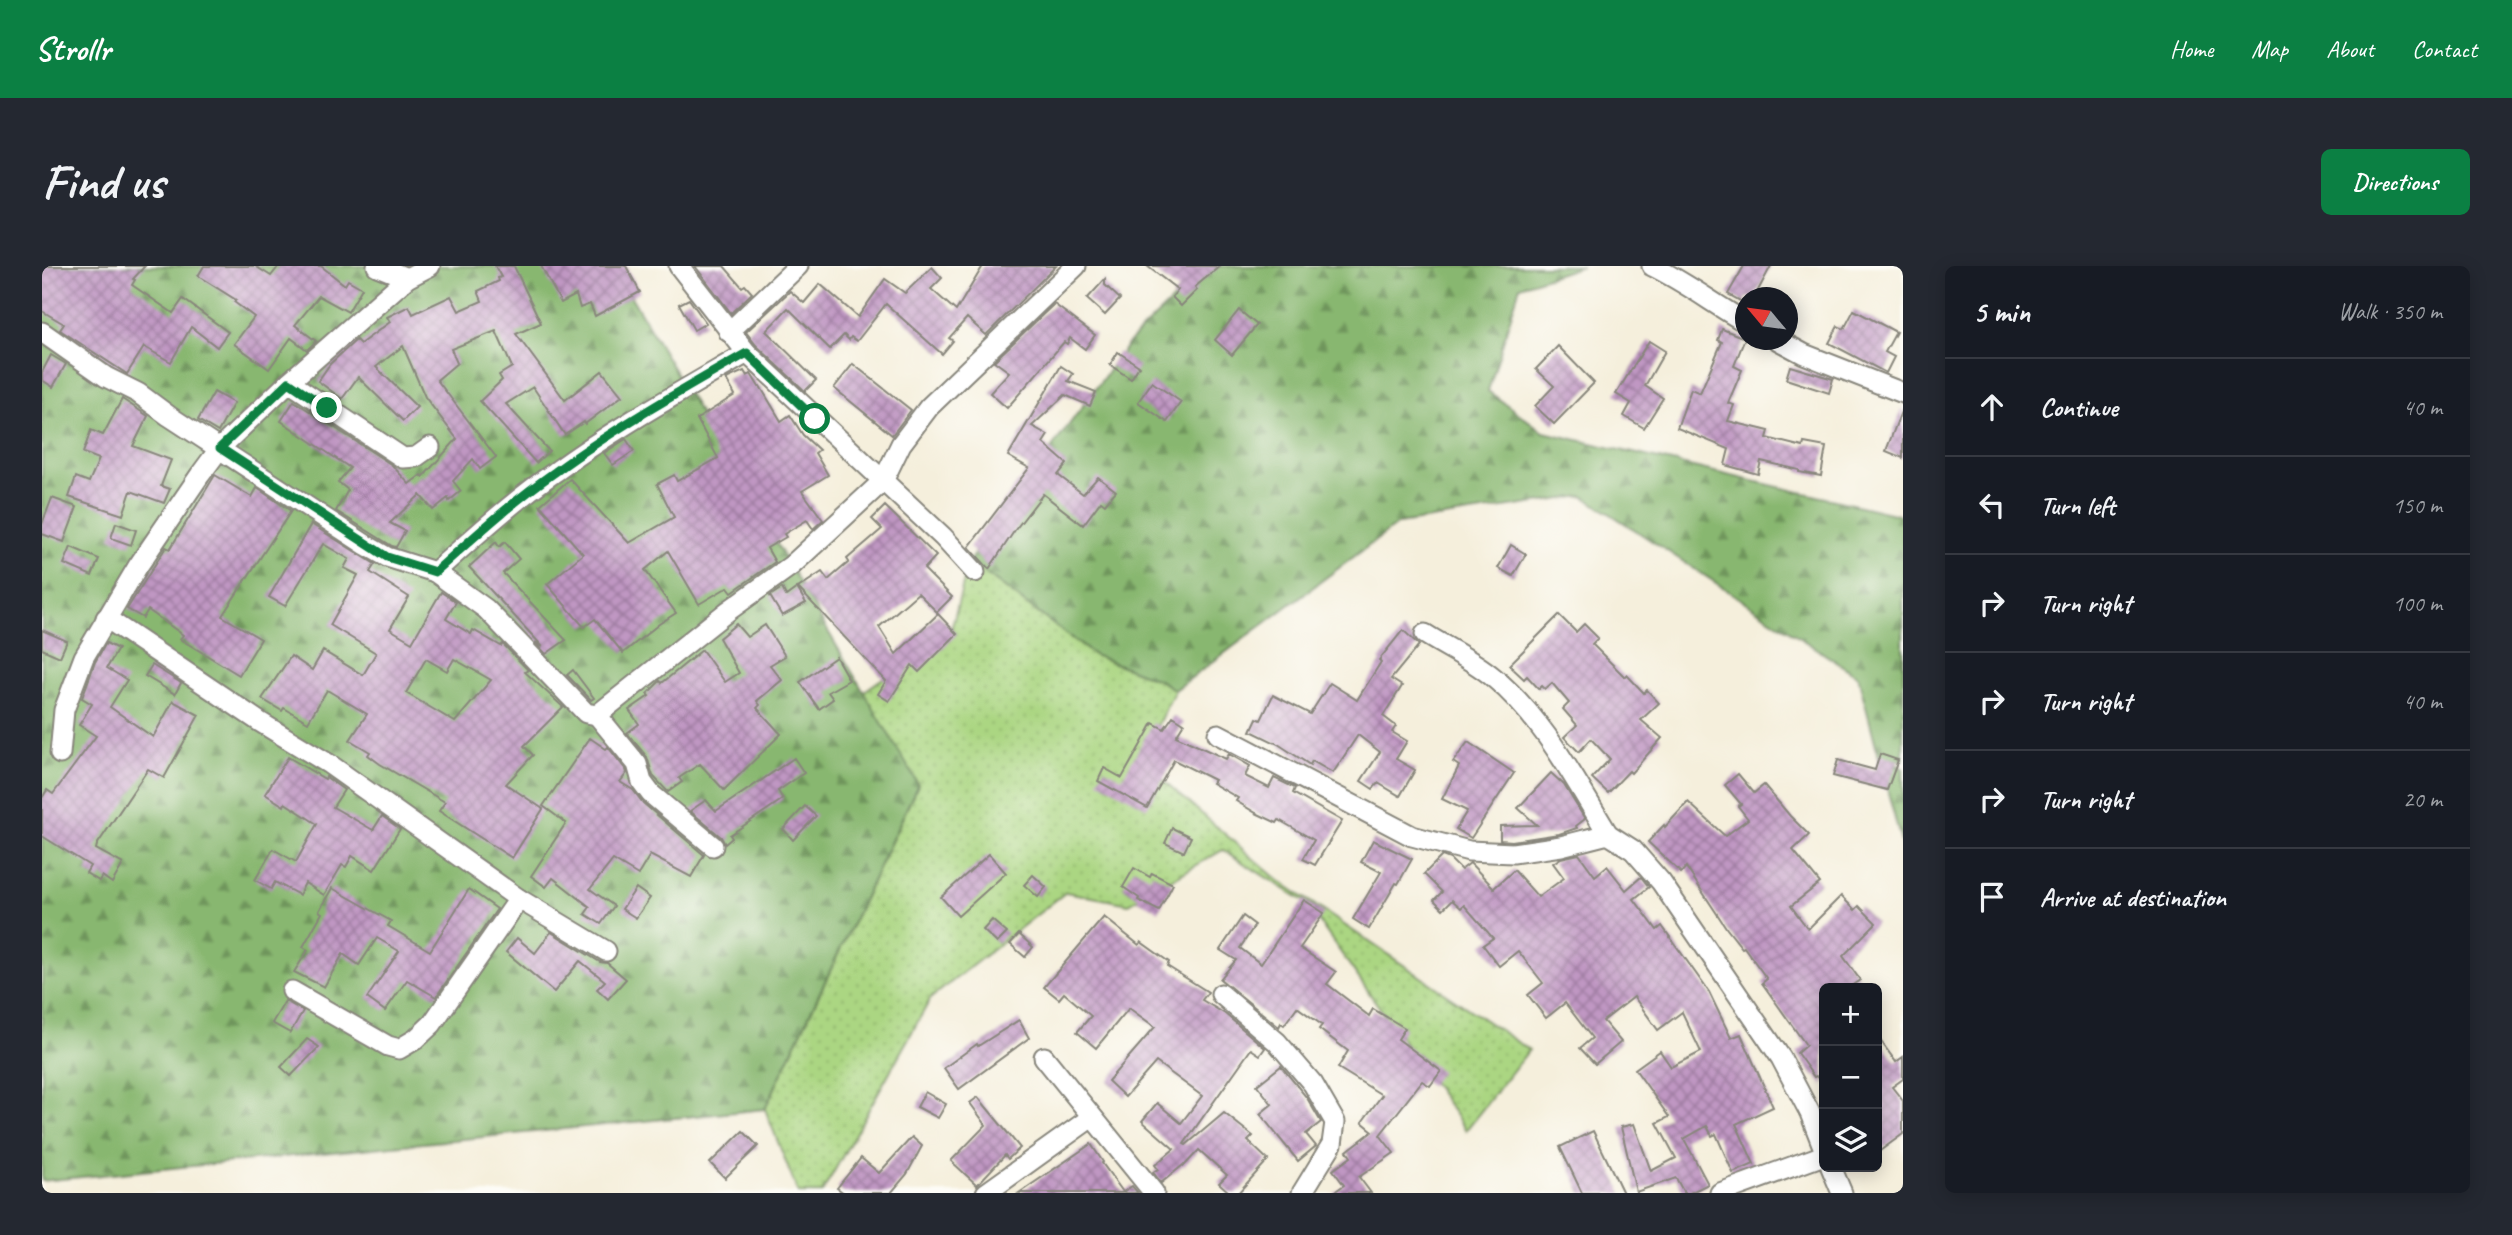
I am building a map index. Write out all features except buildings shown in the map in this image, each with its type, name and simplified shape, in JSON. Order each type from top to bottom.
[{"type":"street","points":[[377,266],[407,278]]},
{"type":"street","points":[[60,754],[64,710],[84,657],[138,566],[220,448],[289,382],[407,278],[430,266]]},
{"type":"street","points":[[679,266],[747,353],[943,537],[975,572]]},
{"type":"street","points":[[729,332],[798,266]]},
{"type":"street","points":[[597,715],[727,611],[792,565],[883,481],[901,444],[929,407],[1076,266]]},
{"type":"street","points":[[1653,266],[1681,280],[1735,316]]},
{"type":"street","points":[[42,332],[106,377],[138,393],[169,416],[387,557],[435,572],[486,609],[586,713],[597,715],[637,764],[642,782],[651,794],[713,846]]},
{"type":"street","points":[[1797,350],[1903,393]]},
{"type":"street","points":[[435,572],[517,500],[554,472],[592,446],[747,353]]},
{"type":"street","points":[[289,382],[403,458],[416,457],[430,447]]},
{"type":"street","points":[[106,618],[260,722],[329,764],[519,899],[606,951]]},
{"type":"street","points":[[1425,634],[1493,676],[1527,709],[1608,834],[1633,850],[1669,893],[1781,1058],[1811,1113],[1819,1135]]},
{"type":"street","points":[[1218,734],[1412,836],[1469,851],[1513,853],[1561,846],[1608,834]]},
{"type":"street","points":[[292,991],[388,1046],[399,1049],[416,1039],[432,1024],[519,899]]},
{"type":"street","points":[[1221,994],[1277,1042],[1313,1084],[1335,1122],[1332,1144],[1303,1193]]},
{"type":"street","points":[[1044,1056],[1154,1193]]},
{"type":"street","points":[[986,1193],[1092,1117]]},
{"type":"street","points":[[1720,1193],[1819,1157]]},
{"type":"street","points":[[1833,1172],[1842,1193]]},
{"type":"green space","points":[[42,266],[613,266],[918,784],[765,1109],[42,1181]]},
{"type":"green space","points":[[1208,266],[1582,266],[1520,286],[1488,391],[1544,432],[1903,516],[1903,760],[1893,760],[1903,769],[1903,850],[1858,676],[1583,496],[1398,524],[1175,690],[1161,681],[1094,655],[969,561],[1132,339]]},
{"type":"green space","points":[[969,561],[1094,655],[1161,681],[1175,690],[1140,760],[1278,880],[1529,1050],[1466,1130],[1305,902],[1223,850],[1129,904],[1066,892],[931,998],[822,1193],[798,1193],[765,1109],[918,785],[856,697],[951,630]]},
{"type":"route","points":[[327,408],[289,382],[220,448],[387,557],[435,572],[517,500],[554,472],[592,446],[747,353],[815,419]]}]
